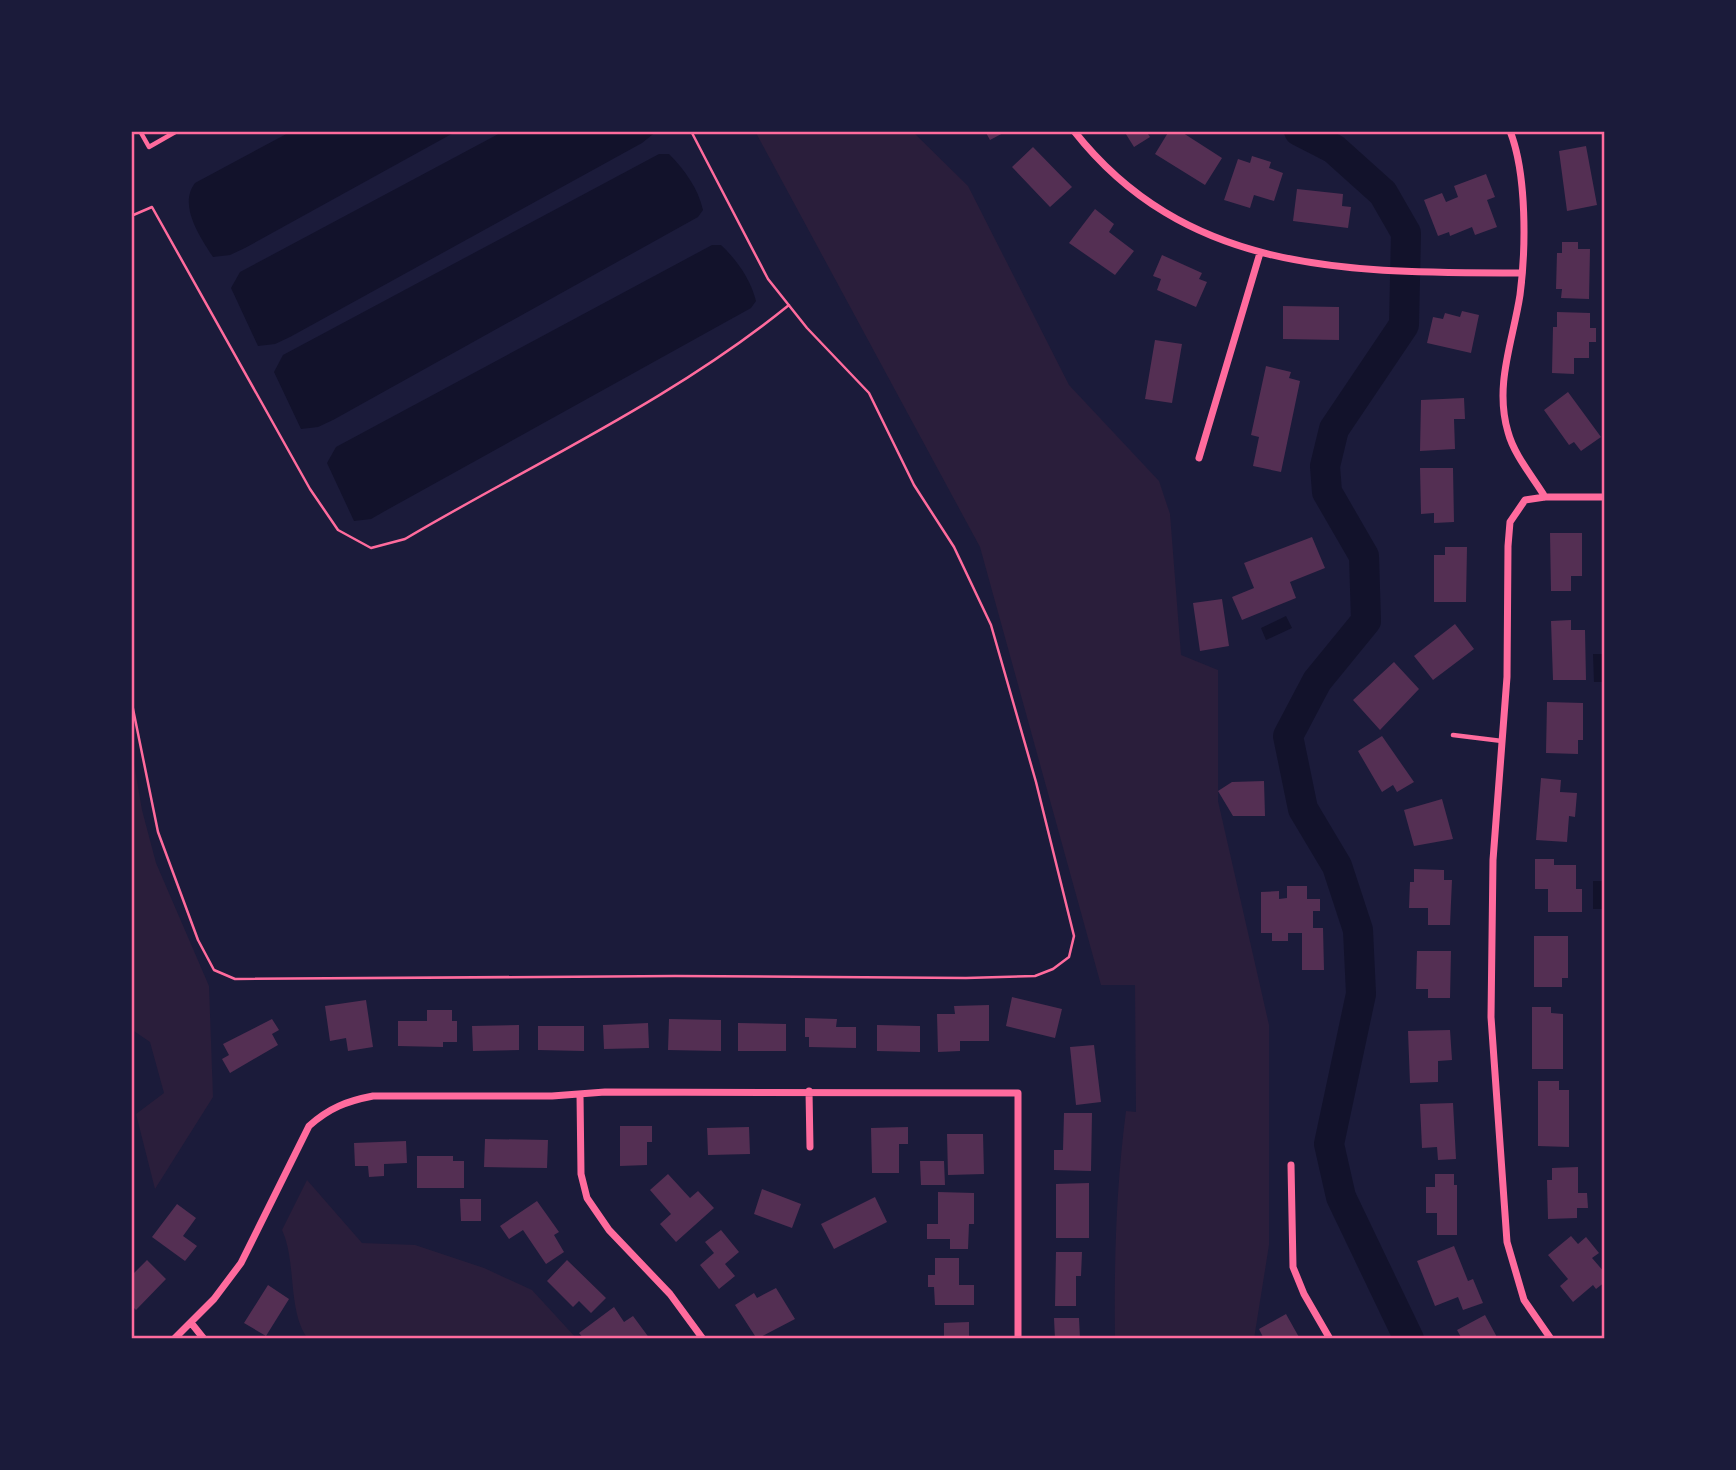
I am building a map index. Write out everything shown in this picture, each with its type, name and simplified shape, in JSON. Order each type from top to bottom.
[{"type":"street","points":[[1073,131],[1106,166],[1142,196],[1212,236],[1260,253],[1291,261],[1376,271],[1522,273]]},
{"type":"street","points":[[1510,131],[1522,198],[1522,273],[1506,355],[1504,405],[1508,432],[1545,497]]},
{"type":"street","points":[[1199,458],[1260,253]]},
{"type":"street","points":[[1551,1339],[1524,1300],[1515,1276],[1500,1176],[1491,1017],[1493,860],[1503,741],[1510,522],[1525,500],[1545,497],[1605,497]]},
{"type":"street","points":[[808,1091],[810,1147]]},
{"type":"street","points":[[174,1339],[192,1324],[241,1263],[309,1126],[326,1111],[348,1101],[373,1096],[808,1091],[1018,1093],[1018,1339]]},
{"type":"street","points":[[580,1094],[581,1174],[587,1198],[609,1230],[670,1294],[703,1339]]},
{"type":"street","points":[[1290,1165],[1293,1268],[1330,1339]]},
{"type":"street","points":[[192,1324],[204,1339]]},
{"type":"lane","points":[[139,131],[149,147],[177,131]]},
{"type":"lane","points":[[1453,735],[1503,741]]},
{"type":"path","points":[[131,699],[158,832],[198,940],[214,970],[234,979],[661,976],[966,978],[1035,976],[1053,969],[1069,957],[1074,936],[1036,782],[991,625],[954,547],[914,485],[869,393],[807,328],[768,279],[691,131]]},
{"type":"path","points":[[131,216],[152,207],[310,489],[338,530],[371,548],[405,539],[630,414],[749,338],[789,305]]},
{"type":"shaded area","points":[[292,131],[457,131],[245,248],[230,255],[213,257],[197,231],[190,211],[190,192],[195,183]]},
{"type":"shaded area","points":[[504,131],[657,131],[642,143],[290,337],[275,344],[258,346],[231,288],[240,272]]},
{"type":"shaded area","points":[[755,131],[912,131],[968,186],[1069,385],[1159,481],[1170,514],[1181,655],[1218,670],[1218,801],[1269,1025],[1269,1245],[1254,1339],[1115,1339],[1115,1253],[1120,1168],[1126,1111],[1136,1112],[1135,985],[1101,985],[980,547]]},
{"type":"shaded area","points":[[659,154],[669,154],[690,179],[703,210],[698,217],[333,420],[318,427],[301,429],[274,372],[283,355]]},
{"type":"shaded area","points":[[712,245],[721,245],[743,271],[756,301],[751,308],[371,519],[354,521],[327,463],[336,447]]},
{"type":"shaded area","points":[[1286,616],[1292,628],[1266,640],[1261,628]]},
{"type":"shaded area","points":[[1593,654],[1605,654],[1605,682],[1594,682]]},
{"type":"shaded area","points":[[131,746],[142,810],[156,863],[209,986],[213,1097],[155,1189],[136,1114],[164,1093],[150,1042],[131,1029]]},
{"type":"shaded area","points":[[1593,881],[1605,881],[1605,909],[1593,909]]},
{"type":"shaded area","points":[[307,1180],[362,1243],[415,1245],[484,1268],[532,1290],[577,1339],[308,1339],[297,1315],[287,1243],[282,1230]]},
{"type":"building","points":[[985,131],[1007,131],[990,140]]},
{"type":"building","points":[[1124,131],[1146,131],[1150,137],[1134,147]]},
{"type":"building","points":[[1169,131],[1180,131],[1222,158],[1205,185],[1155,154]]},
{"type":"building","points":[[1586,146],[1597,205],[1567,211],[1559,151]]},
{"type":"building","points":[[1033,147],[1072,187],[1050,207],[1012,167]]},
{"type":"building","points":[[1252,156],[1271,162],[1269,168],[1283,173],[1274,201],[1254,195],[1250,208],[1224,200],[1238,159],[1250,163]]},
{"type":"building","points":[[1486,174],[1495,197],[1487,200],[1497,227],[1475,235],[1472,227],[1450,236],[1449,232],[1438,236],[1424,200],[1442,193],[1446,202],[1458,197],[1454,186]]},
{"type":"building","points":[[1297,189],[1343,194],[1342,206],[1351,207],[1348,228],[1293,221]]},
{"type":"building","points":[[1095,209],[1114,224],[1109,232],[1134,251],[1115,275],[1069,243]]},
{"type":"building","points":[[1562,242],[1578,242],[1578,249],[1590,249],[1589,299],[1561,298],[1562,289],[1556,289],[1557,253],[1562,253]]},
{"type":"building","points":[[1162,255],[1202,273],[1199,279],[1207,282],[1196,307],[1157,290],[1161,279],[1153,276]]},
{"type":"building","points":[[1283,306],[1339,307],[1339,340],[1283,339]]},
{"type":"building","points":[[1462,311],[1479,315],[1471,353],[1427,343],[1433,317],[1443,319],[1445,313],[1460,317]]},
{"type":"building","points":[[1557,312],[1590,313],[1590,328],[1596,328],[1596,342],[1589,342],[1589,358],[1574,358],[1574,374],[1552,373],[1553,327],[1557,327]]},
{"type":"building","points":[[1155,340],[1182,344],[1172,403],[1145,399]]},
{"type":"building","points":[[1266,366],[1291,372],[1289,378],[1300,381],[1281,472],[1253,466],[1259,437],[1251,435]]},
{"type":"building","points":[[1568,392],[1601,437],[1581,451],[1574,442],[1569,445],[1544,410]]},
{"type":"building","points":[[1464,398],[1465,419],[1454,419],[1455,449],[1420,451],[1421,400]]},
{"type":"building","points":[[1420,468],[1453,468],[1454,522],[1434,523],[1434,513],[1421,514]]},
{"type":"building","points":[[1550,533],[1582,533],[1582,576],[1571,576],[1571,591],[1551,591]]},
{"type":"building","points":[[1312,537],[1325,568],[1290,582],[1296,598],[1242,620],[1232,597],[1254,588],[1244,563]]},
{"type":"building","points":[[1445,547],[1467,547],[1466,602],[1434,602],[1434,555],[1445,555]]},
{"type":"building","points":[[1222,599],[1229,646],[1200,651],[1193,603]]},
{"type":"building","points":[[1571,620],[1571,630],[1585,630],[1586,680],[1553,680],[1551,621]]},
{"type":"building","points":[[1455,624],[1474,649],[1433,680],[1414,656]]},
{"type":"building","points":[[1394,662],[1419,689],[1380,730],[1353,700]]},
{"type":"building","points":[[1547,702],[1583,703],[1583,740],[1578,740],[1578,754],[1546,753]]},
{"type":"building","points":[[1382,736],[1414,782],[1397,792],[1393,785],[1382,792],[1358,751]]},
{"type":"building","points":[[1541,778],[1561,780],[1560,792],[1577,793],[1575,817],[1569,816],[1567,842],[1536,840]]},
{"type":"building","points":[[1264,781],[1265,816],[1233,816],[1218,791],[1232,782]]},
{"type":"building","points":[[1442,799],[1453,839],[1414,846],[1404,810]]},
{"type":"building","points":[[1535,859],[1554,859],[1554,865],[1576,865],[1576,889],[1582,889],[1582,912],[1548,912],[1548,889],[1535,889]]},
{"type":"building","points":[[1414,869],[1444,870],[1444,880],[1452,880],[1450,925],[1428,925],[1428,908],[1409,908],[1410,882],[1414,882]]},
{"type":"building","points":[[1287,886],[1307,886],[1307,899],[1320,899],[1320,911],[1313,911],[1313,928],[1323,928],[1324,970],[1302,970],[1302,933],[1288,933],[1288,941],[1272,941],[1272,933],[1261,933],[1261,892],[1279,891],[1279,899],[1287,898]]},
{"type":"building","points":[[1534,936],[1568,936],[1568,978],[1562,978],[1562,987],[1534,987]]},
{"type":"building","points":[[1417,951],[1451,951],[1450,998],[1428,998],[1428,989],[1416,989]]},
{"type":"building","points":[[1012,997],[1062,1009],[1055,1038],[1006,1026]]},
{"type":"building","points":[[366,1000],[373,1047],[348,1051],[346,1038],[330,1041],[325,1006]]},
{"type":"building","points":[[989,1005],[989,1041],[960,1041],[960,1051],[938,1052],[937,1014],[955,1014],[954,1006]]},
{"type":"building","points":[[1532,1007],[1551,1007],[1551,1013],[1563,1014],[1563,1069],[1532,1069]]},
{"type":"building","points":[[427,1010],[452,1010],[452,1021],[457,1021],[457,1042],[443,1042],[443,1047],[398,1046],[398,1021],[427,1021]]},
{"type":"building","points":[[805,1018],[837,1019],[836,1027],[856,1027],[856,1048],[809,1047],[809,1037],[805,1037]]},
{"type":"building","points":[[272,1019],[279,1030],[272,1034],[278,1045],[230,1073],[222,1059],[229,1055],[223,1044]]},
{"type":"building","points":[[669,1019],[721,1020],[721,1051],[668,1050]]},
{"type":"building","points":[[648,1023],[649,1048],[604,1049],[603,1025]]},
{"type":"building","points":[[738,1023],[786,1024],[786,1051],[738,1051]]},
{"type":"building","points":[[519,1025],[519,1050],[473,1051],[472,1026]]},
{"type":"building","points":[[877,1025],[920,1026],[920,1052],[877,1051]]},
{"type":"building","points":[[538,1026],[584,1026],[584,1051],[538,1050]]},
{"type":"building","points":[[1450,1030],[1452,1060],[1438,1061],[1438,1082],[1410,1083],[1408,1031]]},
{"type":"building","points":[[1094,1045],[1101,1102],[1076,1105],[1070,1047]]},
{"type":"building","points":[[1538,1081],[1559,1081],[1559,1090],[1569,1090],[1569,1147],[1538,1146]]},
{"type":"building","points":[[1453,1103],[1456,1159],[1438,1160],[1437,1147],[1422,1148],[1420,1104]]},
{"type":"building","points":[[1064,1113],[1092,1113],[1091,1171],[1054,1170],[1054,1150],[1063,1150]]},
{"type":"building","points":[[620,1126],[652,1126],[652,1142],[647,1142],[647,1165],[620,1166]]},
{"type":"building","points":[[749,1127],[750,1154],[708,1155],[707,1128]]},
{"type":"building","points":[[908,1127],[908,1144],[899,1144],[899,1173],[872,1173],[871,1128]]},
{"type":"building","points":[[947,1134],[983,1134],[984,1174],[948,1175]]},
{"type":"building","points":[[485,1139],[548,1140],[547,1168],[484,1167]]},
{"type":"building","points":[[406,1141],[407,1163],[384,1164],[384,1176],[369,1177],[368,1166],[355,1166],[354,1143]]},
{"type":"building","points":[[417,1156],[453,1156],[453,1161],[464,1161],[464,1188],[417,1188]]},
{"type":"building","points":[[920,1161],[944,1161],[945,1185],[921,1185]]},
{"type":"building","points":[[1578,1167],[1578,1193],[1587,1193],[1588,1208],[1577,1208],[1577,1218],[1548,1219],[1547,1180],[1552,1180],[1552,1168]]},
{"type":"building","points":[[668,1174],[690,1198],[698,1191],[714,1208],[676,1242],[660,1224],[671,1214],[650,1190]]},
{"type":"building","points":[[1435,1174],[1454,1174],[1454,1185],[1457,1185],[1457,1235],[1437,1235],[1437,1213],[1426,1213],[1426,1187],[1435,1187]]},
{"type":"building","points":[[1089,1183],[1089,1238],[1056,1238],[1056,1184]]},
{"type":"building","points":[[762,1189],[801,1204],[792,1228],[754,1214]]},
{"type":"building","points":[[938,1192],[974,1193],[974,1224],[969,1224],[968,1249],[950,1249],[950,1239],[927,1239],[927,1224],[938,1224]]},
{"type":"building","points":[[875,1197],[887,1222],[834,1249],[821,1224]]},
{"type":"building","points":[[460,1199],[481,1199],[481,1221],[461,1221]]},
{"type":"building","points":[[537,1201],[559,1232],[554,1235],[564,1252],[546,1264],[523,1230],[509,1239],[500,1226]]},
{"type":"building","points":[[177,1204],[196,1218],[183,1236],[197,1246],[185,1261],[152,1237]]},
{"type":"building","points":[[721,1230],[739,1252],[725,1264],[735,1276],[719,1289],[700,1265],[714,1253],[705,1242]]},
{"type":"building","points":[[1571,1236],[1578,1244],[1586,1237],[1599,1253],[1592,1258],[1605,1273],[1605,1282],[1596,1289],[1593,1285],[1573,1302],[1560,1286],[1568,1279],[1548,1255]]},
{"type":"building","points":[[1454,1246],[1468,1281],[1473,1279],[1483,1303],[1463,1310],[1458,1297],[1435,1306],[1417,1261]]},
{"type":"building","points":[[1056,1252],[1082,1252],[1081,1276],[1076,1276],[1076,1306],[1055,1306]]},
{"type":"building","points":[[935,1258],[959,1258],[959,1285],[974,1285],[974,1305],[935,1305],[934,1287],[928,1287],[928,1275],[935,1275]]},
{"type":"building","points":[[147,1260],[166,1279],[136,1310],[131,1305],[131,1276]]},
{"type":"building","points":[[567,1260],[606,1298],[591,1313],[579,1301],[573,1307],[547,1281]]},
{"type":"building","points":[[268,1285],[289,1299],[266,1336],[244,1323]]},
{"type":"building","points":[[776,1288],[795,1319],[757,1339],[735,1305],[754,1293],[757,1298]]},
{"type":"building","points":[[614,1307],[624,1322],[633,1316],[650,1339],[584,1339],[579,1333]]},
{"type":"building","points":[[1286,1314],[1300,1339],[1264,1339],[1259,1329]]},
{"type":"building","points":[[1485,1315],[1498,1339],[1462,1339],[1457,1330]]},
{"type":"building","points":[[1054,1318],[1079,1318],[1080,1339],[1055,1339]]},
{"type":"building","points":[[969,1322],[969,1339],[944,1339],[944,1323]]},
{"type":"waterway","points":[[1299,131],[1334,149],[1383,193],[1406,233],[1404,325],[1334,429],[1325,466],[1327,492],[1364,556],[1366,621],[1317,681],[1288,736],[1303,809],[1337,866],[1358,930],[1361,994],[1329,1144],[1341,1197],[1409,1339]]}]
